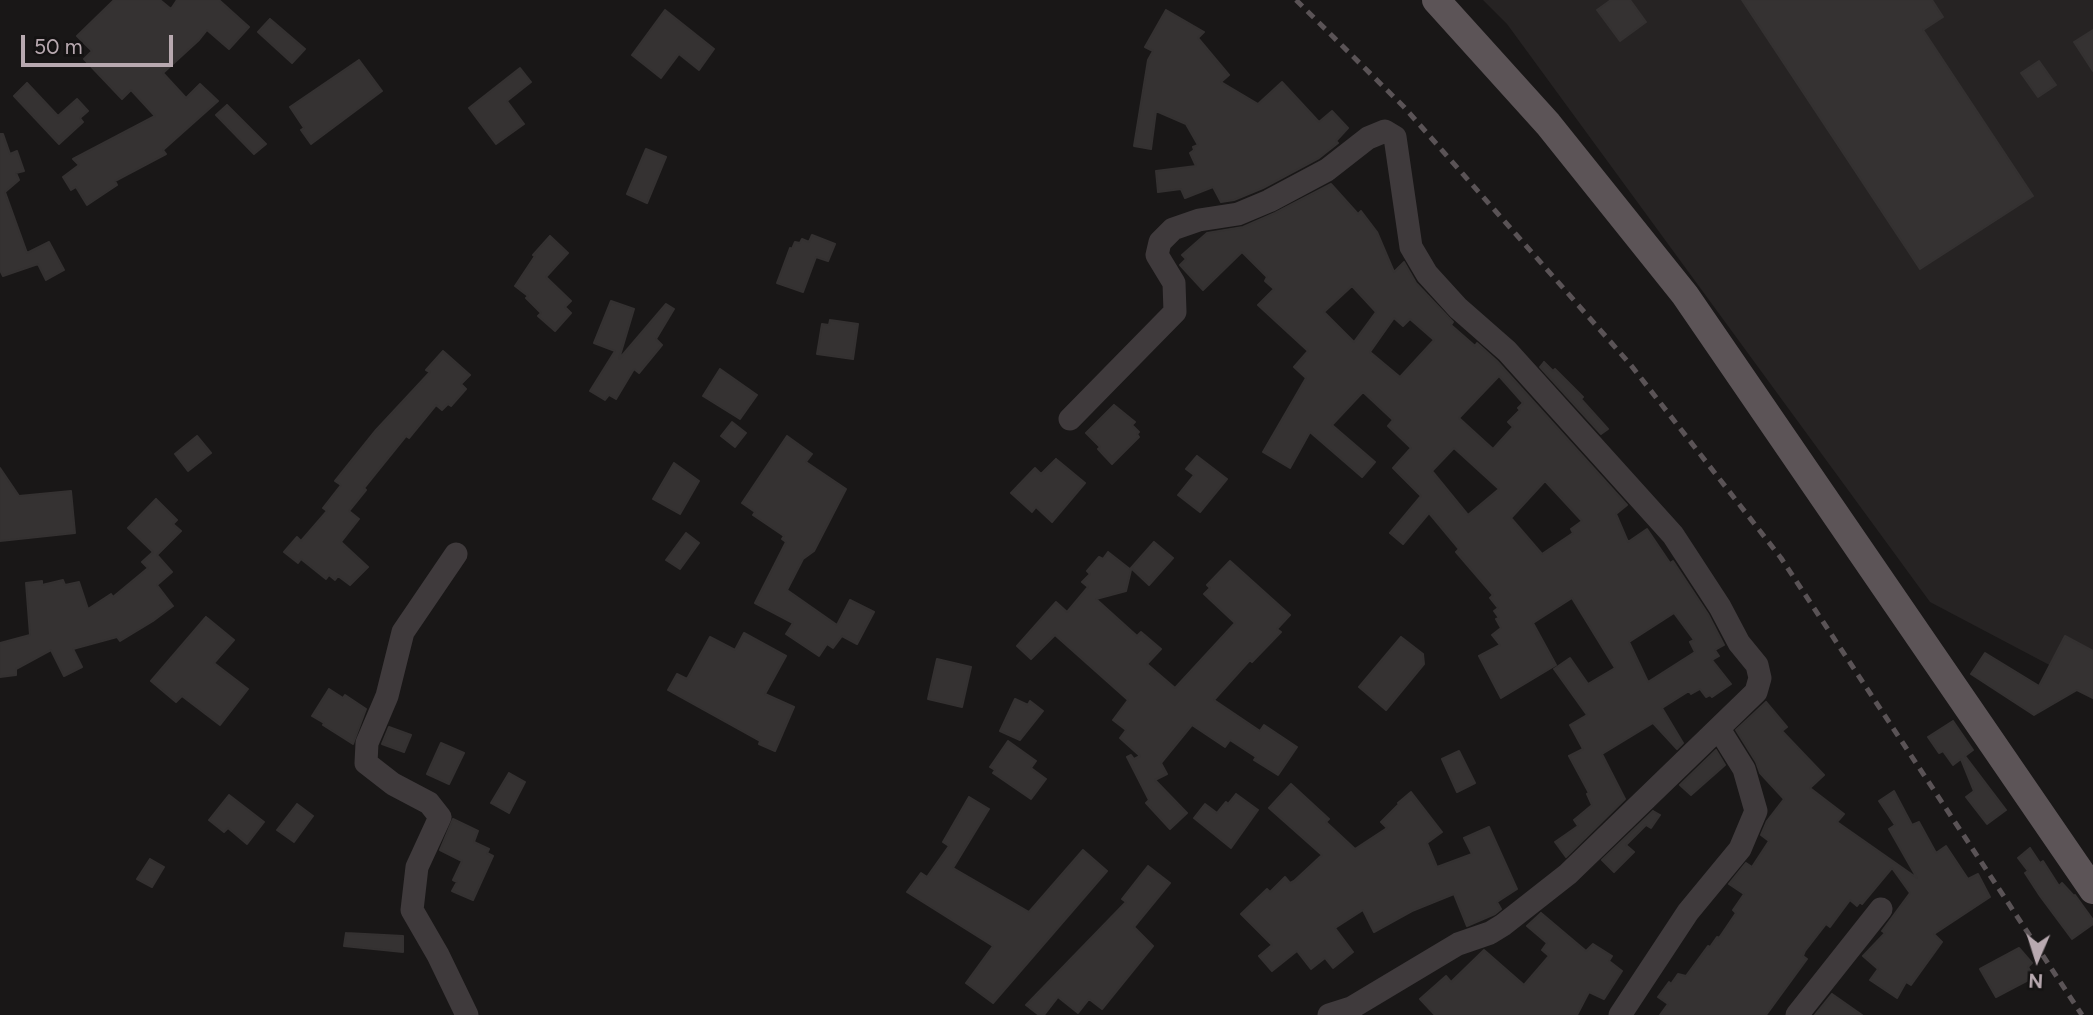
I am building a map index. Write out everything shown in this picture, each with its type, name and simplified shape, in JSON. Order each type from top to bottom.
[{"type":"main road","points":[[1436,0],[1548,124],[1685,295],[2093,890]]},
{"type":"street","points":[[1070,419],[1175,312],[1174,283],[1157,255],[1160,242],[1173,229],[1199,220],[1238,214],[1269,201],[1326,170],[1368,138],[1385,131],[1395,137],[1411,247],[1427,274],[1458,308],[1507,351],[1673,535],[1720,607],[1739,643],[1757,665],[1760,678],[1756,692],[1568,874],[1490,933],[1458,944],[1351,1008],[1329,1015]]},
{"type":"street","points":[[456,554],[403,632],[387,696],[367,743],[366,763],[393,784],[429,803],[440,817],[417,867],[412,910],[467,1015]]},
{"type":"street","points":[[1620,1015],[1688,912],[1740,849],[1756,811],[1744,769],[1719,729]]},
{"type":"street","points":[[1797,1015],[1881,909]]},
{"type":"shaded area","points":[[1483,0],[2093,0],[2093,688],[1930,602],[1507,24]]},
{"type":"building","points":[[114,0],[160,0],[171,9],[177,0],[219,0],[249,27],[229,49],[207,30],[163,73],[186,98],[200,84],[218,101],[163,150],[166,154],[115,181],[117,185],[87,205],[76,187],[71,190],[63,177],[79,165],[73,159],[155,116],[131,90],[122,99],[84,59],[92,51],[77,36]]},
{"type":"building","points":[[1611,0],[1630,0],[1646,22],[1620,41],[1597,10]]},
{"type":"building","points":[[1742,0],[1932,0],[1943,17],[1923,30],[2033,196],[1920,269]]},
{"type":"building","points":[[665,10],[714,49],[699,70],[679,54],[661,78],[632,55]]},
{"type":"building","points":[[1166,10],[1204,32],[1198,38],[1229,75],[1221,82],[1258,104],[1282,82],[1319,122],[1332,111],[1348,128],[1336,141],[1338,143],[1319,158],[1234,200],[1221,202],[1213,187],[1185,198],[1181,189],[1158,192],[1156,171],[1196,166],[1190,153],[1194,150],[1193,147],[1198,145],[1186,124],[1156,111],[1151,149],[1134,146],[1148,60],[1153,51],[1145,47]]},
{"type":"building","points":[[270,19],[305,49],[292,63],[258,32]]},
{"type":"building","points":[[2093,30],[2093,71],[2074,42]]},
{"type":"building","points":[[359,60],[382,91],[311,144],[290,107]]},
{"type":"building","points":[[2039,61],[2056,85],[2038,97],[2021,73]]},
{"type":"building","points":[[520,68],[531,82],[507,101],[524,124],[496,144],[469,108]]},
{"type":"building","points":[[27,83],[58,116],[77,99],[88,111],[80,118],[83,122],[59,144],[14,96]]},
{"type":"building","points":[[227,105],[266,144],[254,154],[216,115]]},
{"type":"building","points":[[0,134],[3,134],[10,154],[17,151],[24,171],[16,173],[19,180],[5,192],[27,253],[49,242],[64,270],[46,280],[38,264],[3,276],[0,270]]},
{"type":"building","points":[[646,149],[666,157],[647,203],[627,194]]},
{"type":"building","points":[[1331,184],[1358,214],[1361,211],[1377,232],[1394,272],[1404,262],[1416,283],[1453,322],[1451,325],[1497,361],[1627,505],[1616,514],[1628,542],[1647,529],[1670,563],[1673,561],[1708,614],[1724,645],[1715,650],[1719,656],[1712,660],[1731,684],[1712,697],[1706,697],[1700,689],[1691,694],[1689,691],[1662,708],[1683,743],[1677,749],[1653,723],[1602,754],[1625,799],[1566,857],[1555,842],[1578,826],[1574,820],[1592,805],[1587,794],[1589,793],[1569,756],[1583,749],[1570,725],[1587,715],[1554,669],[1570,658],[1588,684],[1615,668],[1572,598],[1533,623],[1556,665],[1501,698],[1479,656],[1500,645],[1492,635],[1501,628],[1494,611],[1498,608],[1490,598],[1493,595],[1456,552],[1459,549],[1429,513],[1403,544],[1390,533],[1421,496],[1393,468],[1411,448],[1388,426],[1393,420],[1363,392],[1332,425],[1375,462],[1362,477],[1310,432],[1290,468],[1263,452],[1306,378],[1294,367],[1308,351],[1258,305],[1274,289],[1265,281],[1267,277],[1242,252],[1203,290],[1180,265],[1186,259],[1182,255],[1207,233],[1243,227]],"holes":[[[1352,286],[1376,312],[1354,342],[1324,312]],[[1394,318],[1403,326],[1410,319],[1434,340],[1400,377],[1370,352]],[[1499,376],[1523,403],[1508,422],[1513,427],[1493,449],[1459,418]],[[1454,448],[1499,489],[1468,515],[1432,471]],[[1545,481],[1582,521],[1571,529],[1573,533],[1542,554],[1511,518]],[[1674,613],[1694,640],[1690,642],[1695,652],[1648,682],[1629,642]]]},
{"type":"building","points":[[812,235],[835,244],[828,261],[816,257],[803,292],[777,283],[790,248],[802,239],[809,242]]},
{"type":"building","points":[[550,236],[568,253],[546,277],[571,301],[565,307],[571,313],[555,331],[538,316],[541,313],[526,298],[528,296],[515,286],[535,256],[533,255]]},
{"type":"building","points":[[611,301],[634,309],[619,359],[666,304],[674,309],[656,339],[662,345],[639,373],[634,369],[616,399],[609,395],[605,400],[590,391],[615,351],[594,343]]},
{"type":"building","points":[[830,320],[858,324],[853,359],[817,354],[822,324],[829,325]]},
{"type":"building","points":[[443,351],[470,375],[461,384],[466,389],[451,406],[448,404],[442,410],[436,405],[409,438],[406,436],[349,511],[359,519],[341,542],[368,567],[350,585],[338,576],[335,580],[329,575],[326,579],[301,559],[298,563],[284,552],[297,537],[301,541],[327,511],[323,508],[341,485],[335,481],[376,430],[430,372],[426,370]]},
{"type":"building","points":[[1544,362],[1553,371],[1555,369],[1583,397],[1581,399],[1608,429],[1601,434],[1540,367]]},
{"type":"building","points":[[720,369],[757,395],[740,419],[703,396]]},
{"type":"building","points":[[1114,405],[1135,422],[1132,425],[1139,432],[1139,437],[1112,464],[1086,433]]},
{"type":"building","points":[[732,422],[746,433],[735,447],[721,436]]},
{"type":"building","points":[[197,436],[211,453],[188,471],[175,454]]},
{"type":"building","points":[[787,436],[812,454],[806,462],[846,489],[814,551],[803,559],[787,590],[837,625],[850,600],[874,612],[857,644],[842,636],[833,648],[827,644],[819,656],[786,634],[793,623],[755,603],[786,542],[782,539],[784,536],[753,515],[755,512],[742,503]]},
{"type":"building","points":[[1197,456],[1227,479],[1200,512],[1178,495],[1194,475],[1186,469]]},
{"type":"building","points":[[1056,459],[1085,483],[1052,522],[1036,507],[1032,512],[1011,493],[1035,468],[1041,474]]},
{"type":"building","points":[[674,463],[699,481],[680,514],[653,499]]},
{"type":"building","points":[[0,468],[19,496],[71,491],[75,533],[0,541]]},
{"type":"building","points":[[156,499],[177,520],[173,524],[181,531],[157,555],[172,572],[157,585],[173,606],[120,641],[117,637],[73,649],[82,667],[64,676],[51,650],[16,669],[16,675],[0,677],[0,643],[30,635],[26,583],[42,581],[42,585],[63,580],[65,585],[79,582],[88,609],[111,594],[113,597],[148,568],[142,562],[153,552],[128,528]]},
{"type":"building","points":[[686,533],[699,543],[680,569],[666,560]]},
{"type":"building","points":[[1154,542],[1173,558],[1149,585],[1131,568]]},
{"type":"building","points":[[1108,552],[1131,570],[1126,591],[1096,599],[1137,636],[1141,632],[1161,649],[1147,664],[1175,688],[1235,623],[1204,594],[1210,588],[1207,585],[1230,561],[1290,615],[1277,629],[1281,632],[1252,662],[1250,660],[1214,700],[1260,731],[1264,725],[1297,747],[1278,775],[1230,740],[1225,747],[1192,725],[1161,763],[1167,774],[1155,780],[1187,813],[1170,829],[1146,803],[1149,800],[1127,757],[1131,755],[1134,759],[1140,756],[1120,738],[1126,730],[1113,720],[1128,700],[1055,635],[1031,659],[1017,646],[1056,602],[1067,612],[1088,587],[1082,582],[1090,574],[1087,571],[1099,557],[1103,559]]},
{"type":"building","points":[[206,617],[234,640],[214,663],[248,689],[220,725],[182,696],[176,702],[151,681]]},
{"type":"building","points":[[744,633],[786,656],[765,694],[794,707],[775,751],[668,690],[677,674],[687,679],[710,637],[735,650]]},
{"type":"building","points":[[2065,636],[2093,651],[2093,698],[2077,690],[2034,715],[1971,674],[1985,653],[2039,686]]},
{"type":"building","points":[[1401,637],[1423,654],[1424,664],[1386,710],[1359,687]]},
{"type":"building","points":[[937,659],[971,667],[962,707],[928,699]]},
{"type":"building","points":[[329,689],[343,698],[345,695],[366,709],[353,744],[312,716]]},
{"type":"building","points":[[1015,699],[1028,705],[1030,701],[1043,711],[1020,740],[1000,731]]},
{"type":"building","points":[[1766,702],[1787,727],[1782,731],[1824,775],[1810,788],[1844,814],[1837,822],[1917,878],[1889,829],[1895,825],[1879,801],[1894,791],[1912,825],[1919,822],[1936,853],[1946,846],[1968,879],[1978,874],[1990,897],[1934,934],[1942,942],[1911,985],[1906,982],[1897,998],[1870,980],[1878,969],[1863,956],[1885,933],[1882,931],[1910,893],[1892,868],[1862,904],[1860,902],[1857,906],[1850,900],[1830,927],[1826,924],[1805,951],[1803,956],[1807,959],[1766,1015],[1660,1015],[1668,1004],[1658,997],[1669,982],[1671,984],[1678,974],[1686,976],[1708,946],[1719,938],[1736,913],[1733,910],[1744,894],[1729,884],[1746,863],[1752,867],[1769,841],[1761,835],[1767,821],[1784,799],[1760,773],[1736,730]]},
{"type":"building","points":[[1953,721],[1973,750],[1965,756],[2006,810],[1987,824],[1966,797],[1974,791],[1961,759],[1953,765],[1943,751],[1939,753],[1928,737]]},
{"type":"building","points":[[389,727],[411,735],[404,752],[382,744]]},
{"type":"building","points":[[1008,741],[1036,761],[1031,768],[1046,779],[1031,799],[993,773],[995,770],[990,767]]},
{"type":"building","points":[[441,743],[464,753],[449,784],[427,774]]},
{"type":"building","points":[[1716,750],[1725,765],[1691,795],[1680,785]]},
{"type":"building","points":[[1459,751],[1475,783],[1457,792],[1442,759]]},
{"type":"building","points":[[509,773],[525,782],[509,813],[491,803]]},
{"type":"building","points":[[1291,784],[1329,819],[1326,822],[1355,849],[1387,828],[1381,822],[1411,792],[1442,832],[1427,843],[1437,867],[1472,854],[1464,838],[1489,827],[1517,889],[1497,902],[1501,909],[1495,914],[1467,926],[1454,894],[1412,911],[1374,932],[1363,910],[1335,928],[1353,952],[1333,968],[1325,958],[1311,969],[1297,951],[1272,971],[1259,956],[1272,945],[1241,914],[1267,889],[1270,892],[1285,877],[1290,883],[1294,881],[1322,855],[1269,808]]},
{"type":"building","points":[[1236,794],[1258,810],[1231,848],[1194,818],[1205,804],[1217,813]]},
{"type":"building","points":[[229,795],[264,822],[247,844],[228,828],[224,832],[209,820]]},
{"type":"building","points":[[969,797],[989,809],[953,868],[1029,912],[1083,850],[1107,871],[993,1003],[966,983],[993,946],[907,892],[921,873],[927,877],[949,846],[943,842]]},
{"type":"building","points":[[297,804],[313,816],[294,842],[277,830]]},
{"type":"building","points":[[1653,811],[1660,815],[1651,828],[1646,825],[1626,845],[1634,852],[1614,872],[1602,860]]},
{"type":"building","points":[[453,819],[478,831],[474,842],[489,849],[487,853],[493,856],[473,900],[452,891],[457,882],[453,880],[462,861],[440,850]]},
{"type":"building","points":[[2030,848],[2040,863],[2043,861],[2059,886],[2062,883],[2075,895],[2093,920],[2093,924],[2072,939],[2040,896],[2025,873],[2028,871],[2018,858]]},
{"type":"building","points":[[150,859],[164,867],[152,887],[137,879]]},
{"type":"building","points":[[1148,866],[1170,883],[1134,927],[1153,946],[1102,1009],[1089,999],[1078,1013],[1058,997],[1044,1015],[1039,1015],[1026,1005],[1126,902],[1122,899]]},
{"type":"building","points":[[1541,913],[1586,951],[1593,944],[1612,956],[1609,961],[1622,971],[1604,999],[1589,992],[1577,1015],[1435,1015],[1420,999],[1446,976],[1451,982],[1484,950],[1524,985],[1549,956],[1542,950],[1547,943],[1527,926]]},
{"type":"building","points":[[346,933],[403,936],[403,952],[344,946]]},
{"type":"building","points":[[2019,948],[2032,963],[2028,967],[2034,977],[1996,997],[1980,969]]},
{"type":"building","points":[[1832,994],[1862,1015],[1815,1015]]},
{"type":"railway","points":[[1296,0],[1404,107],[1630,364],[1781,558],[2082,1015]]}]
